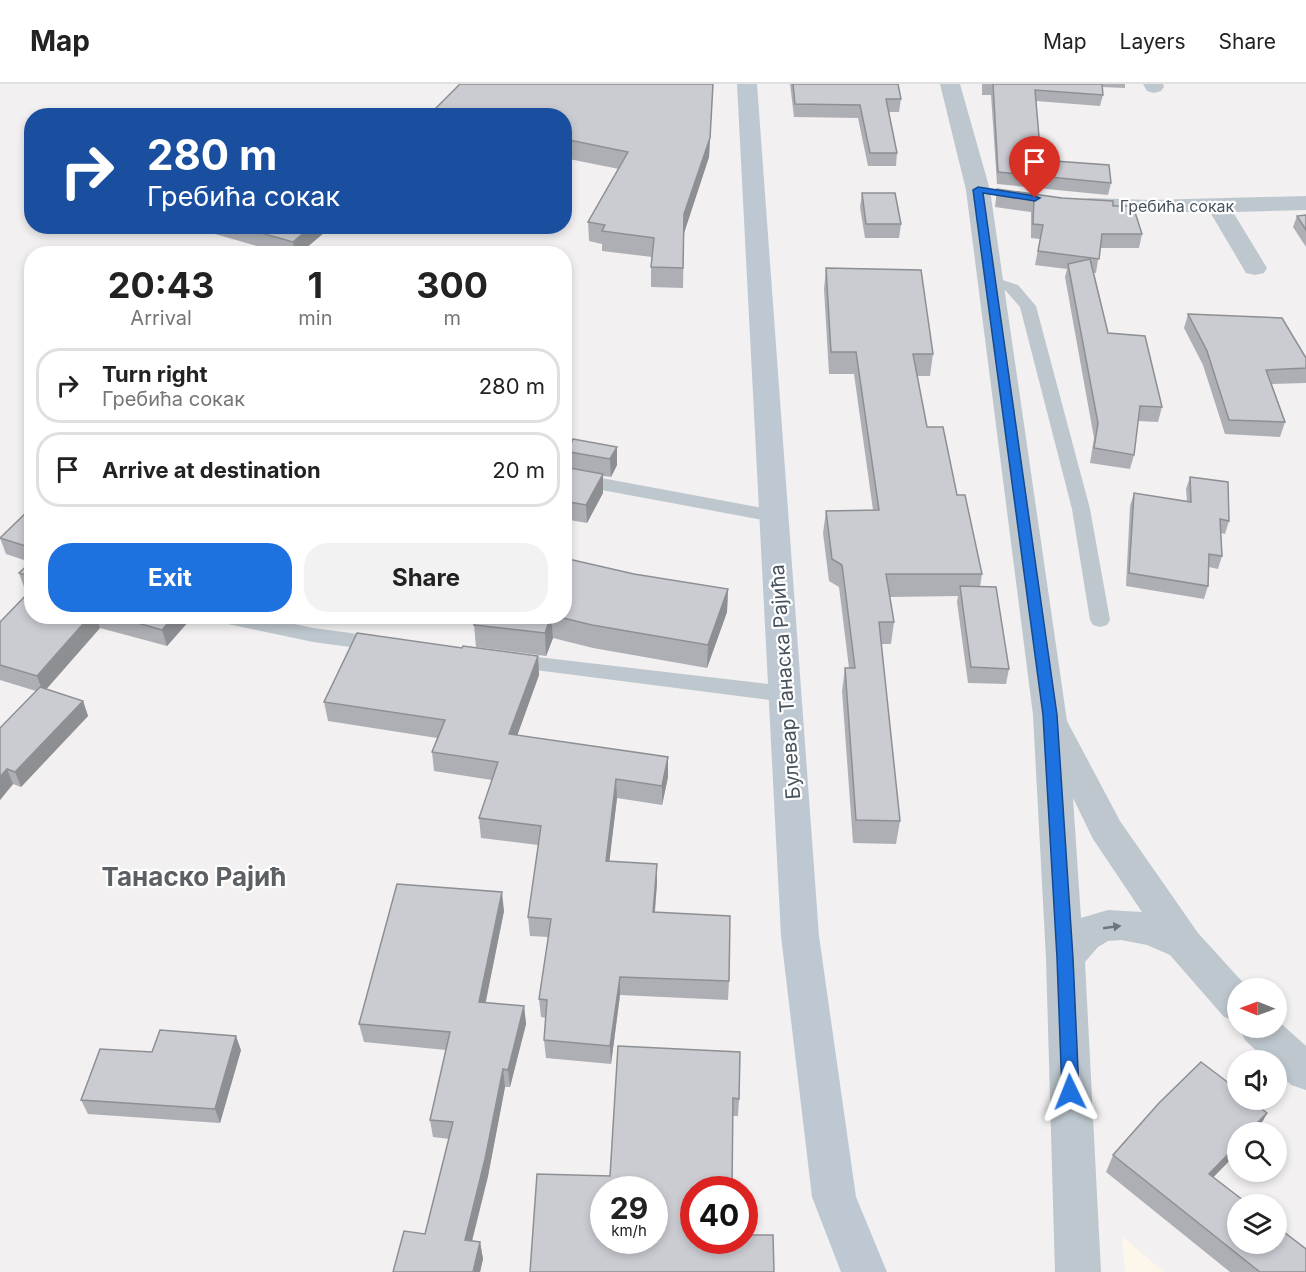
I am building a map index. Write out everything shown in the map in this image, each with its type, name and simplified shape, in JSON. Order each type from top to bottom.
[{"type":"main road","name":"Булевар Танаска Рајића","points":[[747,84],[801,936],[834,1197],[864,1272]]},
{"type":"street","points":[[950,84],[987,192],[990,281],[1050,715],[1065,958],[1077,1272]]},
{"type":"street","name":"Гребића сокак","points":[[1066,202],[1111,206],[1306,203]]},
{"type":"street","points":[[1218,206],[1255,268]]},
{"type":"street","points":[[1050,715],[1106,829],[1184,944],[1227,993]]},
{"type":"street","points":[[1065,958],[1085,935],[1112,926],[1146,927],[1184,944]]},
{"type":"street","points":[[1270,1038],[1306,1072]]},
{"type":"lane","points":[[990,281],[1012,288],[1028,306],[1082,509],[1100,620]]},
{"type":"lane","points":[[572,478],[774,516]]},
{"type":"lane","points":[[261,624],[313,635],[396,647]]},
{"type":"lane","points":[[490,658],[785,694]]},
{"type":"shaded area","points":[[1122,1236],[1164,1272],[1125,1272]]},
{"type":"building","points":[[460,84],[713,84],[710,138],[684,214],[683,268],[651,267],[654,238],[602,231],[605,225],[588,222],[628,152],[572,141],[572,108],[436,108]]},
{"type":"building","points":[[793,84],[898,84],[901,99],[886,99],[897,153],[870,153],[860,105],[795,104]]},
{"type":"building","points":[[993,84],[1102,84],[1103,95],[1035,90],[1041,160],[1109,165],[1111,183],[998,172]]},
{"type":"building","points":[[997,189],[1062,198],[1113,201],[1113,206],[1133,206],[1142,234],[1102,234],[1099,259],[1038,251],[1043,225],[1033,224],[1034,198],[997,193]]},
{"type":"building","points":[[862,193],[895,193],[901,224],[866,224]]},
{"type":"building","points":[[1306,215],[1306,230],[1297,216]]},
{"type":"building","points":[[264,234],[302,234],[293,242]]},
{"type":"building","points":[[1090,259],[1108,333],[1145,336],[1162,407],[1140,406],[1134,455],[1094,448],[1098,423],[1068,264]]},
{"type":"building","points":[[826,268],[921,270],[933,354],[913,354],[927,427],[943,427],[957,495],[965,495],[982,574],[886,574],[894,622],[879,622],[900,821],[856,820],[845,668],[855,668],[842,565],[832,559],[826,511],[879,510],[856,352],[831,352]]},
{"type":"building","points":[[1188,314],[1282,318],[1306,358],[1306,368],[1266,370],[1285,422],[1229,420],[1207,351]]},
{"type":"building","points":[[573,439],[617,447],[610,459],[572,452]]},
{"type":"building","points":[[572,468],[603,474],[586,505],[572,502]]},
{"type":"building","points":[[1190,477],[1228,482],[1229,521],[1220,519],[1222,556],[1209,554],[1208,586],[1129,573],[1134,493],[1191,502]]},
{"type":"building","points":[[24,515],[24,546],[0,538]]},
{"type":"building","points":[[572,560],[634,574],[728,589],[708,645],[572,620]]},
{"type":"building","points":[[960,586],[996,587],[1009,669],[971,667]]},
{"type":"building","points":[[24,597],[24,624],[83,624],[37,676],[0,665],[0,622]]},
{"type":"building","points":[[141,624],[167,624],[162,630]]},
{"type":"building","points":[[475,624],[548,624],[545,633]]},
{"type":"building","points":[[357,633],[538,656],[509,734],[668,757],[662,786],[616,779],[606,861],[657,864],[653,912],[730,916],[729,981],[620,977],[610,1046],[544,1040],[547,1000],[539,999],[551,919],[528,917],[541,826],[479,818],[498,762],[432,752],[445,720],[324,702]]},
{"type":"building","points":[[40,687],[83,701],[15,772],[7,769],[0,777],[0,728]]},
{"type":"building","points":[[397,884],[502,892],[479,1002],[524,1006],[508,1070],[503,1069],[485,1159],[465,1240],[480,1242],[473,1272],[393,1272],[404,1231],[425,1234],[453,1122],[430,1120],[450,1032],[359,1024]]},
{"type":"building","points":[[160,1030],[236,1036],[215,1109],[81,1100],[100,1049],[152,1052]]},
{"type":"building","points":[[618,1046],[740,1052],[739,1099],[733,1098],[732,1176],[680,1176],[680,1254],[758,1254],[758,1235],[773,1235],[774,1272],[530,1272],[537,1174],[610,1176]]},
{"type":"building","points":[[1201,1062],[1227,1082],[1227,1110],[1263,1110],[1267,1113],[1258,1122],[1227,1122],[1227,1155],[1209,1174],[1235,1194],[1227,1194],[1227,1246],[1113,1155],[1159,1103]]},
{"type":"building","points":[[1287,1234],[1306,1249],[1306,1272],[1260,1272],[1237,1254],[1287,1254]]},
{"type":"district","name":"Танаско Рајић","points":[[194,877]]},
{"type":"route","points":[[1035,198],[978,190],[1050,715],[1065,958],[1070,1092]]}]
